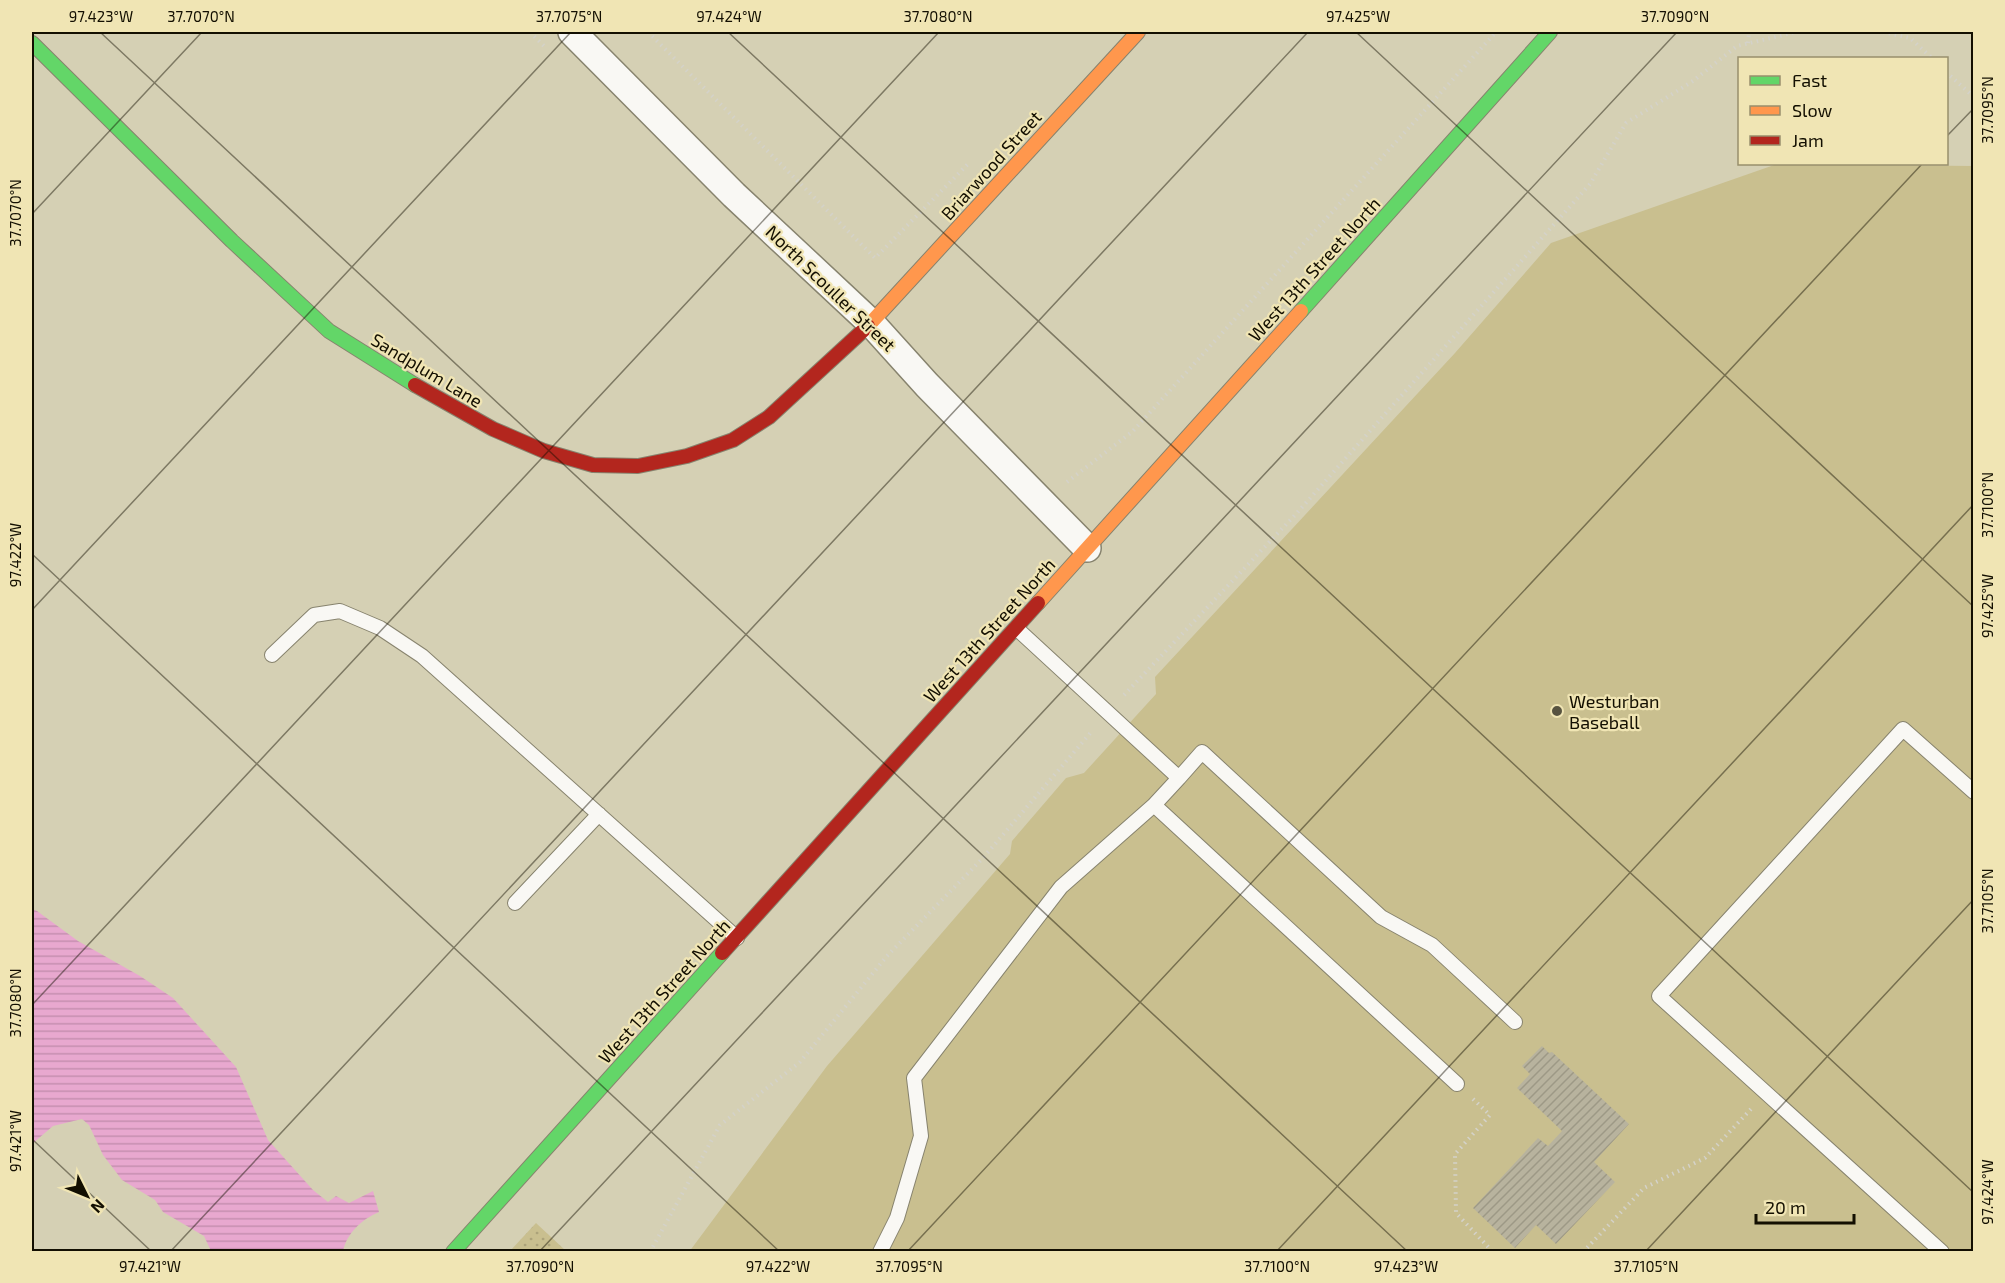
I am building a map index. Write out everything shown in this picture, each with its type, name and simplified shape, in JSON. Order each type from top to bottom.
[{"type":"street","name":"North Scouller Street","points":[[572,32],[734,195],[871,323],[927,385],[1087,548]]},
{"type":"street","name":"Briarwood Street","points":[[871,323],[1138,32]]},
{"type":"street","name":"West 13th Street North","points":[[453,1251],[1287,327],[1550,32]]},
{"type":"street","name":"Sandplum Lane","points":[[32,43],[232,241],[329,331],[428,393],[493,429],[544,451],[593,465],[638,466],[687,456],[733,440],[769,417],[871,323]]},
{"type":"lane","points":[[272,655],[314,615],[339,611],[380,628],[422,656],[736,938]]},
{"type":"lane","points":[[1016,628],[1179,778]]},
{"type":"lane","points":[[1942,1251],[1659,996],[1903,729],[1974,792]]},
{"type":"lane","points":[[880,1251],[897,1218],[921,1136],[914,1078],[1061,886],[1154,805],[1202,752],[1381,917],[1432,945],[1515,1022]]},
{"type":"lane","points":[[1154,805],[1457,1084]]},
{"type":"lane","points":[[515,903],[599,814]]},
{"type":"path","points":[[648,32],[875,258],[975,157]]},
{"type":"path","points":[[1067,482],[1133,431],[1496,32]]},
{"type":"path","points":[[1748,43],[1749,32]]},
{"type":"path","points":[[650,1251],[720,1125],[800,1062],[887,956],[983,858],[1108,712],[1296,514],[1590,184],[1626,123],[1693,81],[1737,46],[1796,32]]},
{"type":"path","points":[[1883,32],[1910,38],[1931,57]]},
{"type":"path","points":[[1948,73],[1974,96]]},
{"type":"path","points":[[1457,1084],[1490,1115],[1455,1154],[1456,1213],[1493,1251]]},
{"type":"path","points":[[1583,1251],[1644,1188],[1705,1158],[1766,1093]]},
{"type":"shaded area","name":"Westurban Baseball","points":[[1774,165],[1973,166],[1973,1251],[689,1252],[827,1066],[1010,854],[1012,841],[1066,778],[1084,773],[1156,694],[1155,677],[1455,353],[1551,243]]},
{"type":"shaded area","points":[[32,909],[78,941],[140,976],[173,998],[236,1067],[268,1140],[313,1190],[328,1202],[336,1196],[349,1203],[373,1191],[379,1212],[356,1227],[343,1251],[211,1251],[204,1236],[163,1212],[155,1200],[122,1180],[103,1155],[89,1125],[82,1119],[53,1126],[32,1144]]},
{"type":"shaded area","points":[[536,1223],[566,1251],[510,1251]]},
{"type":"building","points":[[1542,1046],[1549,1053],[1552,1052],[1629,1124],[1594,1162],[1615,1182],[1556,1244],[1536,1225],[1515,1248],[1473,1208],[1538,1138],[1548,1146],[1562,1131],[1517,1088],[1530,1074],[1522,1066]]},
{"type":"traffic: fast","points":[[1301,311],[1550,32]]},
{"type":"traffic: fast","points":[[32,43],[232,241],[329,331],[415,385]]},
{"type":"traffic: fast","points":[[453,1252],[722,953]]},
{"type":"traffic: slow","points":[[868,326],[1138,32]]},
{"type":"traffic: slow","points":[[1038,603],[1301,311]]},
{"type":"traffic: jam","points":[[415,385],[493,429],[544,451],[593,465],[638,466],[687,456],[733,440],[769,417],[868,326]]},
{"type":"traffic: jam","points":[[722,953],[1038,603]]},
{"type":"place","name":"Westurban Baseball","points":[[1557,711]]}]
